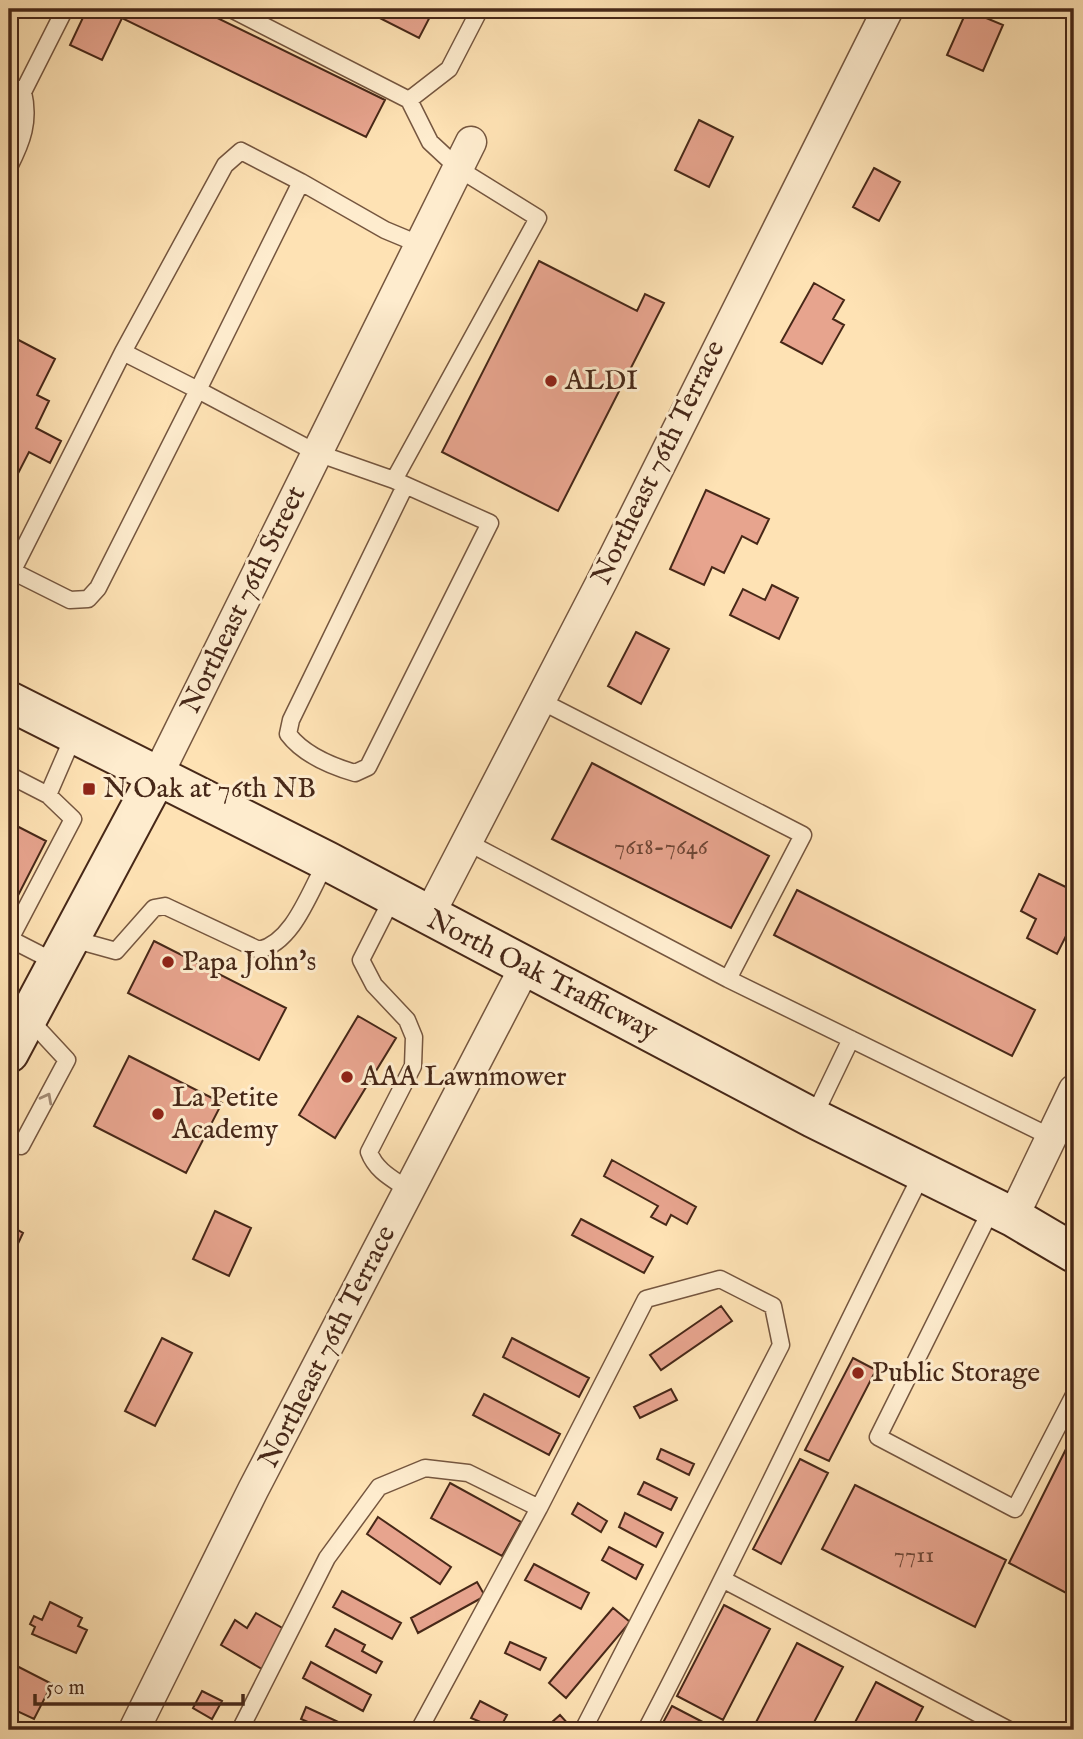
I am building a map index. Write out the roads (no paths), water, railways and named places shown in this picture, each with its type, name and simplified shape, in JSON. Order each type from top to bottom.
[{"type":"main road","name":"North Oak Trafficway","points":[[9,701],[327,861],[813,1118],[1003,1212],[1074,1253]]},
{"type":"main road","name":"Northeast 76th Street","points":[[9,1053],[157,776]]},
{"type":"street","name":"Northeast 76th Terrace","points":[[428,916],[888,9]]},
{"type":"street","name":"Northeast 76th Street","points":[[157,776],[471,142]]},
{"type":"street","name":"Northeast 76th Terrace","points":[[140,1728],[253,1490],[526,965]]},
{"type":"street","points":[[1003,1212],[1051,1137],[1074,1090]]},
{"type":"lane","points":[[9,167],[23,140],[27,110],[16,89],[65,9]]},
{"type":"lane","points":[[123,352],[317,453],[399,483],[490,523],[368,766],[355,773],[338,768],[296,745],[288,734],[291,720],[399,483],[538,218],[459,169],[430,142],[409,100],[232,9]]},
{"type":"lane","points":[[409,100],[449,69],[480,9]]},
{"type":"lane","points":[[301,182],[98,588],[88,599],[70,600],[10,574],[123,352],[225,165],[241,150],[301,182],[385,230],[421,245]]},
{"type":"lane","points":[[539,700],[803,835],[728,979]]},
{"type":"lane","points":[[48,794],[74,735]]},
{"type":"lane","points":[[9,775],[48,794],[73,819],[10,939],[62,950],[116,951],[154,908],[165,906],[259,950],[271,947],[283,938],[327,861]]},
{"type":"lane","points":[[465,841],[728,979],[1051,1137]]},
{"type":"lane","points":[[393,897],[361,960],[374,985],[407,1020],[414,1037],[413,1066],[369,1152],[373,1163],[410,1190]]},
{"type":"lane","points":[[9,1139],[21,1146],[67,1060],[27,1017]]},
{"type":"lane","points":[[813,1118],[851,1039]]},
{"type":"lane","points":[[646,1730],[724,1580],[786,1445],[923,1171]]},
{"type":"lane","points":[[1003,1212],[878,1437],[1016,1510],[1074,1395]]},
{"type":"lane","points":[[419,1730],[539,1508],[646,1298],[720,1279],[773,1306],[781,1345],[583,1730]]},
{"type":"lane","points":[[240,1730],[327,1558],[379,1487],[425,1468],[468,1473],[539,1508]]},
{"type":"lane","points":[[724,1580],[1009,1730]]},
{"type":"place","name":"ALDI","points":[[551,381]]},
{"type":"place","name":"N Oak at 76th NB","points":[[89,789]]},
{"type":"place","name":"Papa John's","points":[[168,962]]},
{"type":"place","name":"AAA Lawnmower","points":[[347,1077]]},
{"type":"place","name":"La Petite Academy","points":[[158,1114]]},
{"type":"place","name":"Public Storage","points":[[858,1373]]}]
